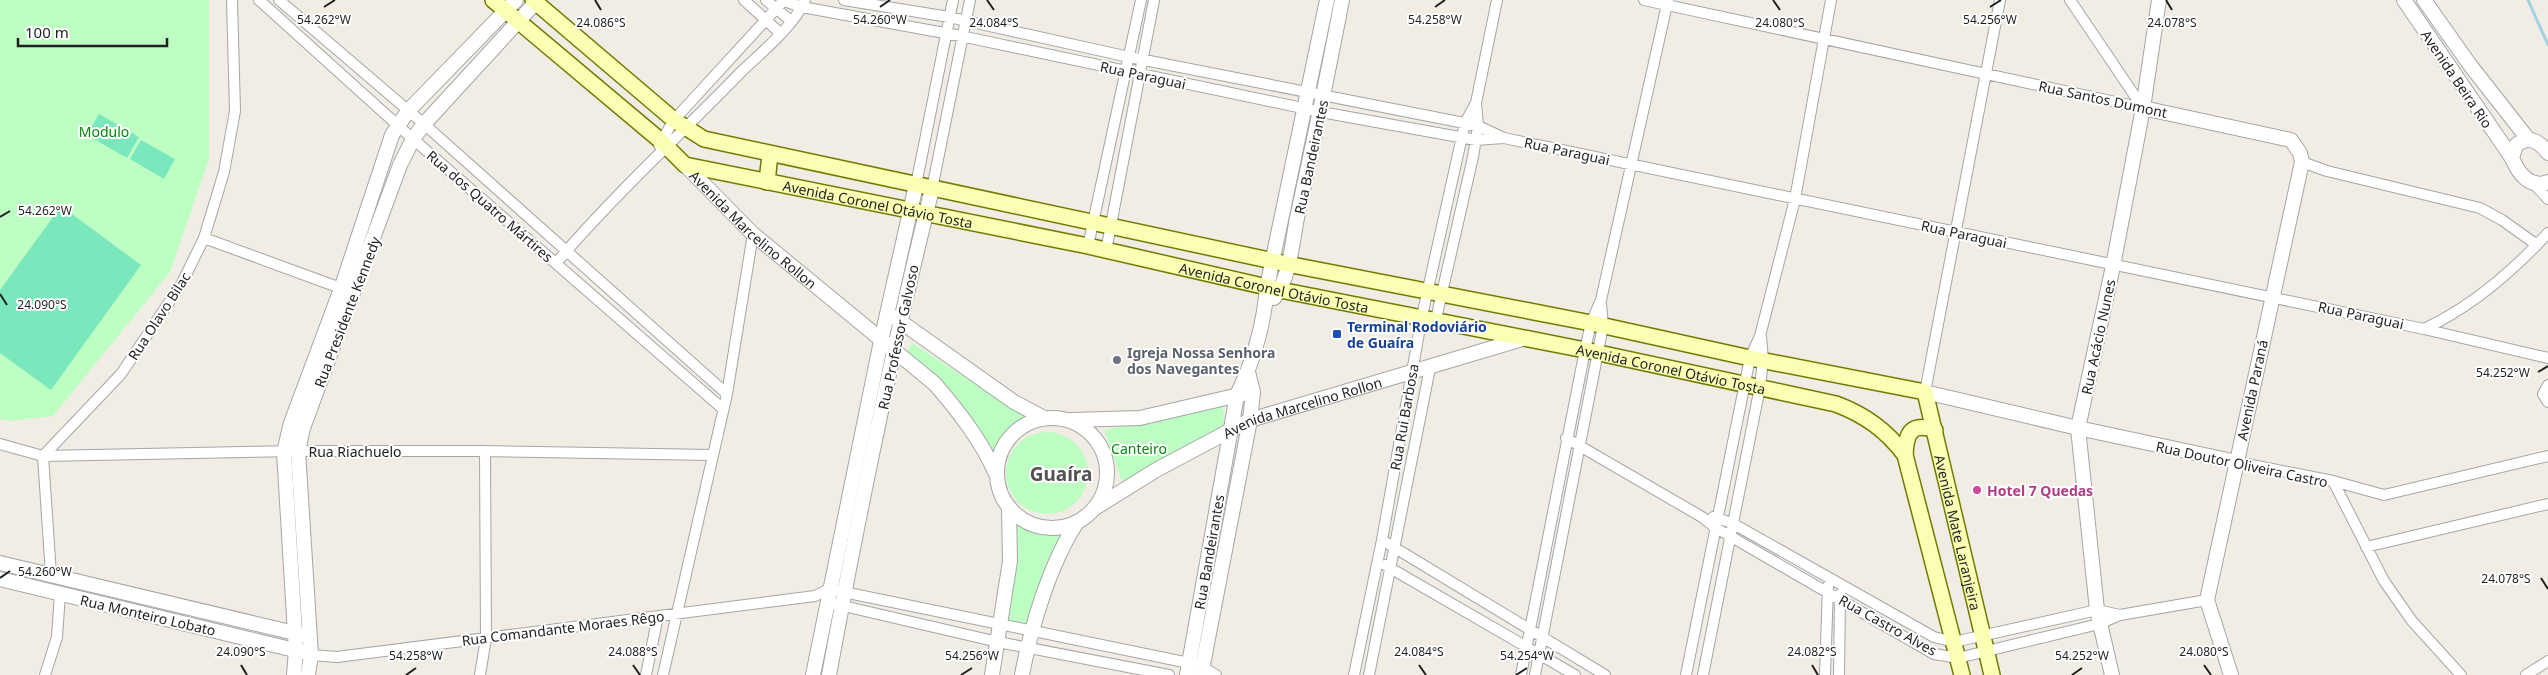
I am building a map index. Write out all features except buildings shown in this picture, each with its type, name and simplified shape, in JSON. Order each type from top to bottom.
[{"type":"main road","name":"Avenida Marcelino Rollon","points":[[493,0],[510,6],[518,22],[664,144],[685,165]]},
{"type":"main road","points":[[536,1],[680,125]]},
{"type":"main road","name":"Avenida Coronel Otávio Tosta","points":[[680,125],[704,139],[932,189],[1111,225],[1280,263],[1597,324],[1756,359],[1925,392]]},
{"type":"main road","points":[[767,182],[770,154]]},
{"type":"main road","name":"Avenida Coronel Otávio Tosta","points":[[685,165],[1088,246],[1274,289],[1592,351],[1836,404],[1856,412],[1892,438],[1905,455]]},
{"type":"main road","points":[[1014,232],[1016,206]]},
{"type":"main road","points":[[1205,273],[1212,247]]},
{"type":"main road","name":"Avenida Mate Laranjeira","points":[[1925,392],[1992,675]]},
{"type":"main road","points":[[1935,430],[1924,427],[1917,428],[1910,433],[1906,440],[1905,455],[1962,675]]},
{"type":"street","name":"Rua Olavo Bilac","points":[[43,456],[121,374],[182,283],[204,238],[224,172],[235,111],[232,0]]},
{"type":"street","name":"Rua dos Quatro Mártires","points":[[259,0],[413,139],[723,409]]},
{"type":"street","name":"Rua dos Quatro Mártires","points":[[279,0],[424,124],[727,394]]},
{"type":"street","points":[[744,0],[780,33]]},
{"type":"street","points":[[766,0],[782,3]]},
{"type":"street","name":"Rua Paraguai","points":[[844,0],[949,17],[1129,57],[1464,123],[1478,126],[1504,138],[2113,266],[2271,296],[2548,358]]},
{"type":"street","name":"Rua Professor Galvoso","points":[[829,675],[900,321],[919,212],[916,185],[952,0]]},
{"type":"street","name":"Rua Professor Galvoso","points":[[813,675],[824,596],[881,341],[919,212],[932,189],[961,36],[970,0]]},
{"type":"street","points":[[1088,246],[1141,0]]},
{"type":"street","points":[[1106,251],[1154,0]]},
{"type":"street","name":"Rua Bandeirantes","points":[[1280,263],[1290,180],[1327,0]]},
{"type":"street","name":"Rua Bandeirantes","points":[[1195,670],[1218,502],[1236,395],[1248,372],[1265,308],[1274,289],[1280,263],[1305,184],[1342,0]]},
{"type":"street","name":"Rua Rui Barbosa","points":[[1354,675],[1378,561],[1413,374],[1429,318],[1442,294],[1476,140],[1478,126],[1476,103],[1498,0]]},
{"type":"street","name":"Rua Santos Dumont","points":[[1644,0],[1668,2],[2291,140],[2300,153],[2302,162]]},
{"type":"street","points":[[1703,675],[1730,535],[1760,336],[1795,200],[1822,37],[1830,0]]},
{"type":"street","points":[[1925,392],[1954,232],[2000,0]]},
{"type":"street","points":[[2070,0],[2143,108]]},
{"type":"street","name":"Rua Acácio Nunes","points":[[2112,675],[2098,617],[2078,428],[2113,266],[2143,108],[2159,0]]},
{"type":"street","name":"Avenida Beira Rio","points":[[2404,0],[2512,158],[2515,167],[2533,183]]},
{"type":"street","name":"Avenida Beira Rio","points":[[2424,0],[2470,65],[2548,153]]},
{"type":"street","name":"Rua Presidente Kennedy","points":[[308,675],[311,655],[302,635],[291,423],[400,165],[413,139],[424,124],[536,1]]},
{"type":"street","points":[[1535,675],[1581,446],[1592,351],[1601,300],[1668,2]]},
{"type":"street","points":[[556,263],[652,159],[680,125],[724,65],[782,3]]},
{"type":"street","points":[[782,3],[791,21]]},
{"type":"street","name":"Rua Paraguai","points":[[782,3],[804,4],[1321,112],[1461,138],[1476,140],[1504,138]]},
{"type":"street","points":[[664,144],[680,125],[736,78],[780,33],[804,4]]},
{"type":"street","name":"Rua Presidente Kennedy","points":[[347,291],[392,135],[397,124],[510,6]]},
{"type":"street","points":[[880,21],[881,7]]},
{"type":"street","points":[[1322,23],[1337,27]]},
{"type":"street","points":[[333,67],[343,55]]},
{"type":"street","points":[[724,65],[736,78]]},
{"type":"street","points":[[1221,91],[1224,75]]},
{"type":"street","name":"Rua Rui Barbosa","points":[[1429,318],[1427,291],[1464,123],[1476,103]]},
{"type":"street","points":[[1394,125],[1397,109]]},
{"type":"street","points":[[2512,158],[2516,145],[2538,140]]},
{"type":"street","points":[[2302,162],[2327,171],[2480,208],[2502,220],[2537,245]]},
{"type":"street","name":"Avenida Paraná","points":[[2207,600],[2271,296],[2302,162]]},
{"type":"street","name":"Avenida Marcelino Rollon","points":[[685,165],[752,234],[935,384],[958,410],[986,452],[996,474]]},
{"type":"street","points":[[1290,180],[1305,184]]},
{"type":"street","points":[[2533,183],[2541,184],[2548,182]]},
{"type":"street","points":[[2533,183],[2548,199]]},
{"type":"street","points":[[1446,211],[1460,215]]},
{"type":"street","points":[[2424,329],[2439,322],[2491,286],[2548,233]]},
{"type":"street","points":[[663,675],[727,394],[752,234]]},
{"type":"street","points":[[204,238],[347,291]]},
{"type":"street","points":[[888,312],[1014,402],[1044,418]]},
{"type":"street","name":"Avenida Marcelino Rollon","points":[[1095,508],[1156,470],[1250,420],[1413,374],[1526,338]]},
{"type":"street","points":[[1521,675],[1566,438],[1592,351]]},
{"type":"street","name":"Rua Rui Barbosa","points":[[1368,675],[1430,368]]},
{"type":"street","name":"Rua Bandeirantes","points":[[1195,670],[1234,506],[1250,420],[1253,392],[1248,372]]},
{"type":"street","points":[[2548,385],[2543,394],[2548,402]]},
{"type":"street","points":[[1686,675],[1717,523],[1753,386]]},
{"type":"street","points":[[1077,522],[1053,528],[1028,523],[1008,507],[1000,492],[996,474],[999,454],[1010,436],[1025,424],[1044,418],[1100,421],[1140,418],[1253,392]]},
{"type":"street","name":"Rua Doutor Oliveira Castro","points":[[1925,392],[2078,428],[2333,481],[2384,581],[2412,621],[2461,675]]},
{"type":"street","points":[[1022,675],[1031,631],[1067,538],[1077,522],[1095,508],[1105,489],[1107,468],[1101,447],[1088,430],[1069,420]]},
{"type":"street","name":"Rua Castro Alves","points":[[1566,438],[1717,523],[1730,535],[1934,654],[1958,658],[2098,617]]},
{"type":"street","name":"Rua Riachuelo","points":[[0,444],[43,456],[291,451],[485,451],[712,455]]},
{"type":"street","points":[[859,444],[874,447]]},
{"type":"street","points":[[480,675],[486,638],[485,451]]},
{"type":"street","points":[[43,456],[51,575]]},
{"type":"street","points":[[1397,456],[1412,460]]},
{"type":"street","points":[[2333,481],[2384,495],[2548,456]]},
{"type":"street","points":[[1556,493],[1571,497]]},
{"type":"street","points":[[1218,502],[1234,506]]},
{"type":"street","points":[[2366,547],[2548,504]]},
{"type":"street","points":[[992,675],[1010,561],[1008,507]]},
{"type":"street","name":"Rua Castro Alves","points":[[1717,523],[1732,523],[1934,637],[1954,642],[2207,600]]},
{"type":"street","points":[[1382,540],[1605,675]]},
{"type":"street","points":[[1778,562],[1783,551]]},
{"type":"street","points":[[1378,561],[1575,675]]},
{"type":"street","name":"Rua Monteiro Lobato","points":[[0,563],[302,635]]},
{"type":"street","points":[[1825,675],[1827,575]]},
{"type":"street","name":"Rua Monteiro Lobato","points":[[0,579],[311,655]]},
{"type":"street","points":[[1839,675],[1840,583]]},
{"type":"street","points":[[45,675],[58,637],[60,594]]},
{"type":"street","name":"Rua Comandante Moraes Rêgo","points":[[311,655],[336,657],[824,596],[1031,631],[1216,675]]},
{"type":"street","name":"Rua Comandante Moraes Rêgo","points":[[843,598],[998,642],[1169,675]]},
{"type":"street","points":[[2207,600],[2231,675]]},
{"type":"street","points":[[646,675],[658,616]]},
{"type":"street","points":[[1698,620],[1713,624]]},
{"type":"street","name":"Rua Presidente Kennedy","points":[[294,675],[296,650],[302,635]]},
{"type":"street","points":[[1359,655],[1372,658]]},
{"type":"street","points":[[2526,675],[2548,662]]},
{"type":"green space","name":"Modulo","points":[[0,0],[209,0],[209,159],[170,272],[53,416],[11,421],[0,419]]},
{"type":"green space","points":[[99,114],[139,137],[127,158],[87,135]]},
{"type":"green space","points":[[141,140],[175,159],[164,179],[130,159]]},
{"type":"green space","points":[[61,206],[141,265],[51,390],[0,353],[0,290]]},
{"type":"green space","points":[[912,343],[1029,419],[1009,435],[995,456],[960,403],[904,356]]},
{"type":"green space","name":"Canteiro","points":[[1223,405],[1224,432],[1123,484],[1104,430]]},
{"type":"green space","points":[[1047,432],[1063,436],[1076,444],[1084,457],[1088,473],[1084,489],[1076,502],[1063,510],[1047,514],[1031,510],[1018,502],[1010,489],[1006,473],[1010,457],[1018,444],[1031,436]]},
{"type":"green space","points":[[1017,524],[1062,532],[1029,625],[1009,621]]},
{"type":"waterway","points":[[2528,0],[2548,45]]},
{"type":"place","name":"Terminal Rodoviário de Guaíra","points":[[1337,334]]},
{"type":"place","name":"Igreja Nossa Senhora dos Navegantes","points":[[1117,360]]},
{"type":"place","name":"Hotel 7 Quedas","points":[[1977,490]]},
{"type":"district","name":"Guaíra","points":[[1061,474]]}]
